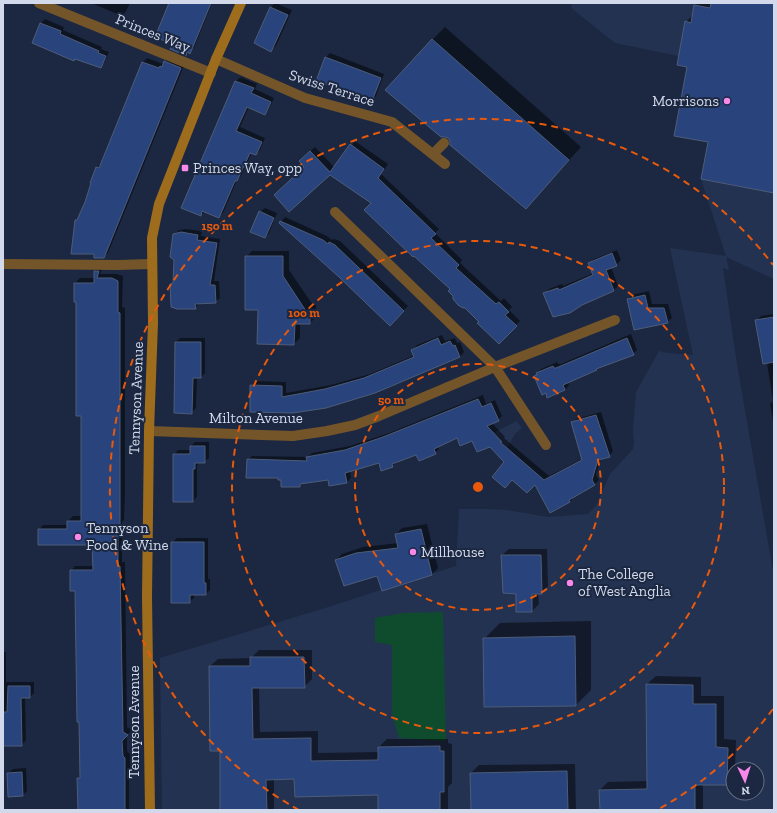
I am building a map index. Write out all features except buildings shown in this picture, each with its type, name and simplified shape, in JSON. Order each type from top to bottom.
[{"type":"main road","name":"Tennyson Avenue","points":[[150,810],[147,596],[149,431],[153,323],[151,264],[152,238],[159,204],[216,59],[241,3]]},
{"type":"street","name":"Princes Way","points":[[39,3],[211,74]]},
{"type":"street","name":"Swiss Terrace","points":[[216,59],[305,98],[392,122],[445,164]]},
{"type":"street","points":[[433,154],[444,143]]},
{"type":"street","points":[[335,212],[495,367],[546,445]]},
{"type":"street","points":[[3,264],[151,264]]},
{"type":"street","name":"Milton Avenue","points":[[149,431],[293,436],[355,425],[495,367],[615,320]]},
{"type":"shaded area","name":"The College of West Anglia","points":[[572,3],[774,3],[774,279],[726,257],[729,270],[723,268],[737,364],[774,577],[774,810],[162,810],[160,658],[322,609],[456,566],[459,509],[507,510],[548,517],[588,514],[596,506],[610,474],[633,449],[636,392],[659,351],[693,355],[670,248],[726,256],[701,179],[708,142],[674,136],[687,67],[677,65],[678,56],[615,43],[571,8]]},
{"type":"shaded area","points":[[517,421],[522,428],[515,434],[507,448],[493,433]]},
{"type":"green space","points":[[443,612],[446,741],[399,738],[392,714],[392,645],[375,642],[375,618],[404,613]]},
{"type":"place","name":"Morrisons","points":[[727,101]]},
{"type":"place","name":"Princes Way, opp","points":[[185,168]]},
{"type":"place","name":"Tennyson Food & Wine","points":[[78,537]]},
{"type":"place","name":"Millhouse","points":[[413,552]]},
{"type":"place","name":"The College of West Anglia","points":[[570,583]]}]
